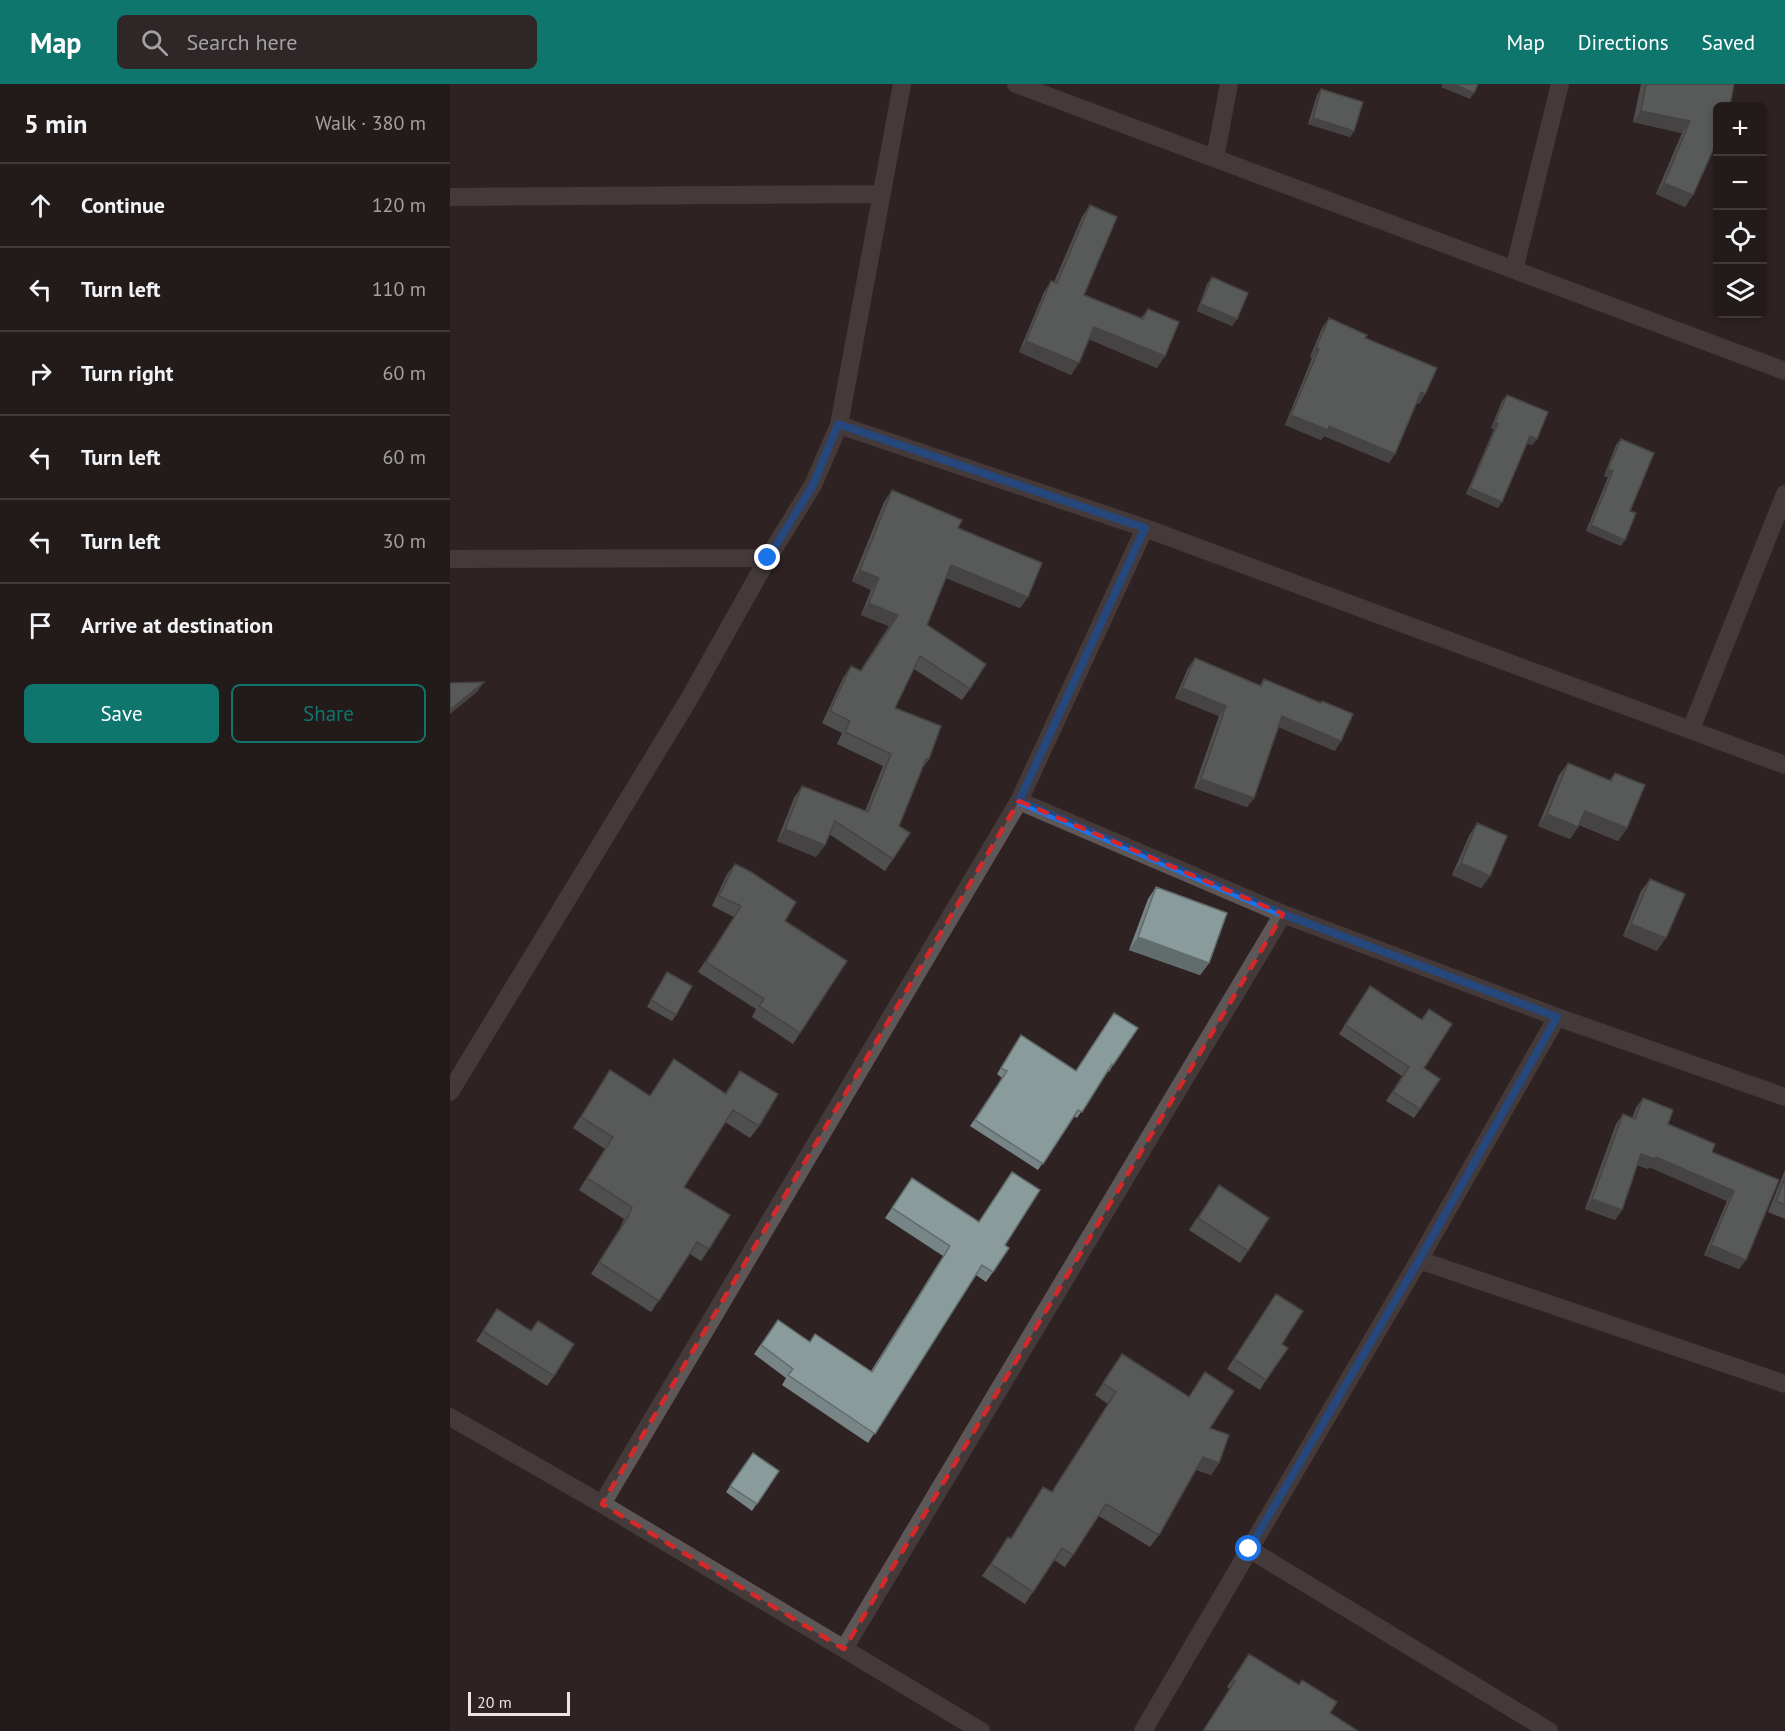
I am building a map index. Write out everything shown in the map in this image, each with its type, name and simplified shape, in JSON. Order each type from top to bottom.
[{"type":"street","points":[[450,1092],[688,699],[768,558],[813,485],[838,424],[902,84]]},
{"type":"street","points":[[1016,84],[1785,371]]},
{"type":"street","points":[[1215,159],[1229,84]]},
{"type":"street","points":[[1514,270],[1560,84]]},
{"type":"street","points":[[450,197],[881,195]]},
{"type":"street","points":[[838,424],[1145,528],[1785,765]]},
{"type":"street","points":[[1691,729],[1785,494]]},
{"type":"street","points":[[602,1504],[1019,801],[1145,528]]},
{"type":"street","points":[[450,559],[768,558]]},
{"type":"street","points":[[1019,801],[1283,914],[1557,1017],[1785,1097]]},
{"type":"street","points":[[844,1649],[1283,914]]},
{"type":"street","points":[[1143,1731],[1419,1260],[1557,1017]]},
{"type":"street","points":[[1419,1260],[1785,1384]]},
{"type":"street","points":[[450,1417],[602,1504],[981,1731]]},
{"type":"street","points":[[1249,1549],[1549,1731]]},
{"type":"highlighted area","points":[[1019,801],[1283,914],[844,1649],[602,1504]]},
{"type":"building","points":[[1454,84],[1478,84],[1474,93]]},
{"type":"building","points":[[1646,84],[1734,84],[1731,102],[1713,102],[1713,150],[1693,195],[1664,183],[1690,121],[1641,111]]},
{"type":"building","points":[[1321,89],[1363,102],[1354,131],[1313,118]]},
{"type":"building","points":[[1090,205],[1117,217],[1084,295],[1143,319],[1148,309],[1179,322],[1165,356],[1094,327],[1079,363],[1026,341],[1051,281],[1057,283]]},
{"type":"building","points":[[1212,277],[1248,293],[1237,319],[1201,304]]},
{"type":"building","points":[[1329,318],[1367,335],[1365,338],[1437,368],[1425,394],[1421,392],[1395,454],[1329,426],[1328,430],[1291,415],[1319,349],[1316,348]]},
{"type":"building","points":[[1507,395],[1548,412],[1537,439],[1530,436],[1502,502],[1470,488],[1498,423],[1495,422]]},
{"type":"building","points":[[1621,439],[1654,453],[1630,511],[1636,513],[1625,540],[1591,525],[1613,471],[1608,469]]},
{"type":"building","points":[[892,490],[962,520],[958,528],[1042,563],[1028,597],[951,565],[927,625],[986,664],[970,689],[920,656],[895,708],[941,726],[899,826],[910,833],[893,859],[835,821],[825,845],[785,829],[802,786],[868,812],[891,754],[845,732],[850,721],[830,711],[851,666],[861,671],[898,615],[869,603],[879,578],[860,570]]},
{"type":"building","points":[[1195,658],[1261,686],[1264,679],[1353,714],[1341,741],[1282,716],[1254,798],[1201,779],[1226,706],[1182,688]]},
{"type":"building","points":[[484,682],[450,710],[450,683]]},
{"type":"building","points":[[1568,763],[1611,781],[1615,773],[1645,785],[1627,828],[1585,811],[1578,827],[1547,814]]},
{"type":"building","points":[[1477,823],[1507,836],[1490,876],[1461,863]]},
{"type":"building","points":[[735,864],[796,902],[785,921],[847,961],[800,1033],[759,1006],[764,999],[706,962],[741,906],[719,896]]},
{"type":"building","points":[[1650,879],[1685,894],[1666,938],[1631,924]]},
{"type":"building","points":[[1156,887],[1227,913],[1209,963],[1138,937]]},
{"type":"building","points":[[667,972],[692,986],[676,1015],[651,1000]]},
{"type":"building","points":[[1370,986],[1422,1020],[1429,1009],[1452,1024],[1424,1068],[1440,1079],[1420,1109],[1393,1092],[1409,1067],[1345,1025]]},
{"type":"building","points":[[1114,1013],[1138,1028],[1082,1112],[1078,1110],[1043,1164],[975,1120],[1007,1071],[1001,1068],[1021,1035],[1076,1071]]},
{"type":"building","points":[[674,1059],[726,1094],[740,1071],[778,1094],[759,1126],[733,1110],[684,1187],[730,1215],[709,1249],[697,1242],[659,1301],[599,1262],[632,1207],[587,1178],[613,1137],[581,1117],[610,1070],[650,1096]]},
{"type":"building","points":[[1643,1098],[1673,1110],[1668,1124],[1715,1144],[1712,1152],[1779,1180],[1746,1260],[1711,1245],[1734,1191],[1656,1157],[1655,1159],[1641,1154],[1622,1210],[1592,1199],[1623,1114],[1635,1119]]},
{"type":"building","points":[[1012,1172],[1040,1190],[1005,1245],[1009,1248],[993,1272],[982,1265],[875,1434],[788,1375],[793,1369],[761,1345],[778,1320],[810,1342],[815,1334],[872,1372],[950,1246],[892,1208],[912,1178],[979,1222]]},
{"type":"building","points":[[1785,1178],[1785,1205],[1776,1201]]},
{"type":"building","points":[[1219,1185],[1269,1218],[1248,1251],[1198,1218]]},
{"type":"building","points":[[1276,1294],[1303,1311],[1282,1344],[1288,1348],[1266,1380],[1234,1359]]},
{"type":"building","points":[[497,1309],[531,1331],[538,1321],[574,1344],[554,1376],[483,1331]]},
{"type":"building","points":[[1122,1354],[1189,1397],[1205,1372],[1234,1391],[1210,1428],[1229,1435],[1219,1463],[1203,1457],[1159,1535],[1106,1504],[1073,1555],[1062,1548],[1033,1592],[991,1564],[1008,1537],[1011,1539],[1043,1487],[1052,1492],[1116,1392],[1103,1383]]},
{"type":"building","points":[[753,1453],[779,1471],[757,1504],[730,1486]]},
{"type":"building","points":[[1249,1654],[1299,1685],[1302,1680],[1337,1702],[1330,1713],[1358,1731],[1203,1731],[1235,1681],[1233,1679]]},
{"type":"route","points":[[768,558],[813,485],[838,424],[1145,528],[1019,801],[1283,914],[1557,1017],[1419,1260],[1249,1549]]}]
